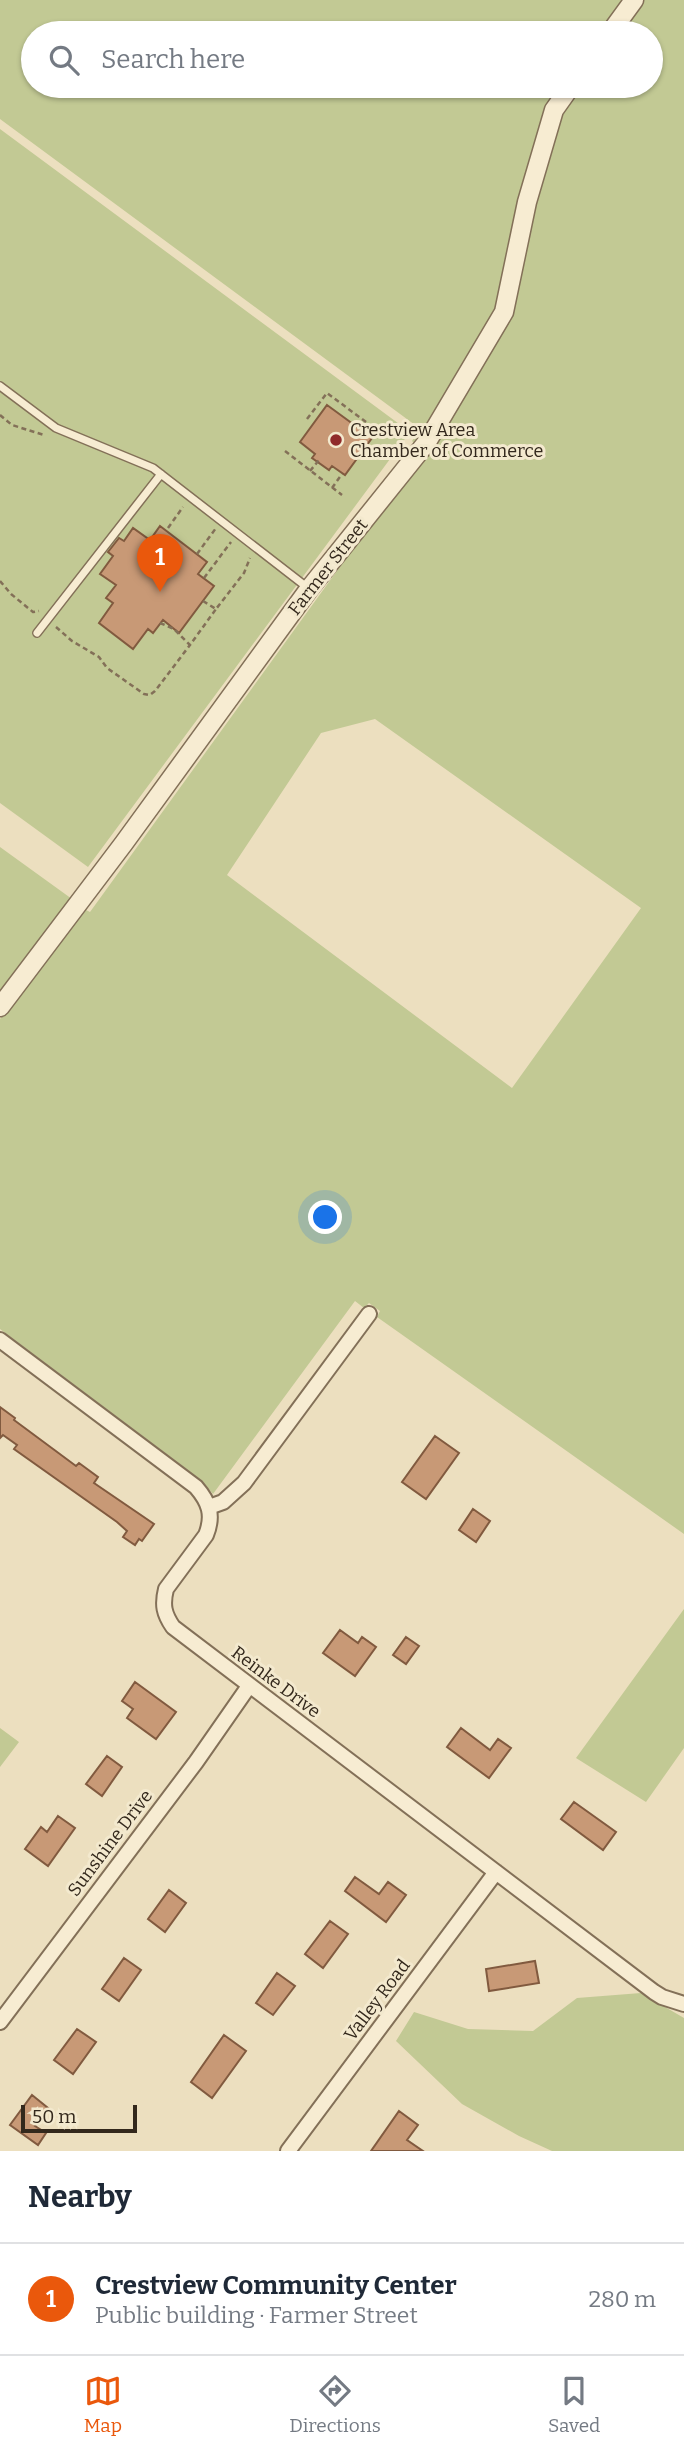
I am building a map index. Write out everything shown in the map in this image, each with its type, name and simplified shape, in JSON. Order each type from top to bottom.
[{"type":"street","points":[[619,21],[634,0]]},
{"type":"street","name":"Farmer Street","points":[[0,1007],[124,843],[309,589],[427,442],[504,312],[527,202],[554,110],[563,98]]},
{"type":"street","points":[[0,1340],[196,1487],[209,1507],[223,1502],[244,1483],[369,1314]]},
{"type":"street","name":"Reinke Drive","points":[[209,1507],[210,1524],[206,1535],[166,1589],[163,1600],[164,1615],[173,1627],[654,1992],[684,2004]]},
{"type":"street","name":"Sunshine Drive","points":[[0,2022],[196,1762],[249,1686]]},
{"type":"street","name":"Valley Road","points":[[288,2151],[496,1872]]},
{"type":"lane","points":[[0,386],[56,428],[153,468],[309,589]]},
{"type":"lane","points":[[37,632],[161,474]]},
{"type":"path","points":[[307,419],[327,393],[370,425]]},
{"type":"path","points":[[285,451],[342,495]]},
{"type":"path","points":[[310,471],[319,460]]},
{"type":"path","points":[[332,488],[342,474]]},
{"type":"path","points":[[168,528],[186,503]]},
{"type":"path","points":[[197,554],[217,527],[209,525]]},
{"type":"path","points":[[227,536],[240,545]]},
{"type":"path","points":[[204,578],[231,541]]},
{"type":"path","points":[[0,581],[33,612],[43,611],[57,619],[57,628],[62,634],[99,657],[107,668],[144,694],[150,695],[244,573],[251,556],[247,550]]},
{"type":"path","points":[[203,601],[216,609]]},
{"type":"path","points":[[160,623],[174,629],[190,645]]},
{"type":"green space","points":[[0,0],[625,0],[610,21],[21,21],[21,98],[558,98],[496,310],[415,444],[412,441],[416,435],[415,425],[0,119]]},
{"type":"green space","points":[[644,0],[684,0],[684,1534],[377,1317],[380,1311],[369,1303],[364,1308],[355,1301],[213,1494],[201,1480],[0,1329],[0,1019],[84,909],[90,912],[368,528],[512,313],[535,203],[561,113],[572,98],[663,98],[663,21],[629,21]],"holes":[[[375,719],[641,908],[512,1088],[227,875],[321,733]]]},
{"type":"green space","points":[[0,129],[410,432],[88,867],[0,803]]},
{"type":"green space","points":[[0,847],[72,899],[0,994]]},
{"type":"green space","points":[[684,1609],[684,1748],[646,1802],[576,1758]]},
{"type":"green space","points":[[0,1728],[19,1742],[0,1767]]},
{"type":"green space","points":[[641,1993],[684,2018],[684,2151],[552,2151],[462,2104],[396,2041],[414,2012],[468,2029],[533,2031],[577,1998]]},
{"type":"building","name":"Crestview Area Chamber of Commerce","points":[[327,405],[372,438],[345,475],[332,466],[329,470],[312,458],[315,454],[300,442]]},
{"type":"building","points":[[160,526],[207,562],[198,574],[214,586],[179,633],[163,620],[153,633],[148,629],[133,649],[99,623],[113,603],[106,598],[116,585],[100,574],[113,556],[108,552],[119,538],[124,541],[133,528],[150,540]]},
{"type":"building","points":[[0,1407],[76,1466],[79,1463],[98,1477],[94,1483],[154,1524],[142,1541],[139,1539],[135,1545],[123,1537],[127,1531],[117,1522],[14,1449],[17,1445],[3,1435],[0,1438]]},
{"type":"building","points":[[435,1436],[459,1453],[426,1499],[402,1482]]},
{"type":"building","points":[[473,1509],[490,1521],[476,1542],[459,1530]]},
{"type":"building","points":[[340,1630],[358,1643],[362,1637],[376,1647],[355,1676],[323,1653]]},
{"type":"building","points":[[406,1637],[419,1646],[406,1664],[393,1655]]},
{"type":"building","points":[[135,1682],[176,1712],[156,1739],[127,1718],[133,1709],[122,1701]]},
{"type":"building","points":[[461,1728],[490,1750],[498,1739],[511,1748],[489,1778],[447,1747]]},
{"type":"building","points":[[107,1756],[122,1767],[102,1796],[86,1784]]},
{"type":"building","points":[[574,1802],[616,1832],[603,1850],[561,1819]]},
{"type":"building","points":[[58,1816],[75,1828],[48,1866],[25,1849],[41,1827],[47,1832]]},
{"type":"building","points":[[355,1877],[379,1894],[388,1882],[406,1895],[386,1922],[345,1891]]},
{"type":"building","points":[[169,1890],[186,1903],[165,1932],[148,1919]]},
{"type":"building","points":[[330,1921],[348,1934],[323,1968],[305,1954]]},
{"type":"building","points":[[124,1958],[141,1970],[119,2001],[102,1989]]},
{"type":"building","points":[[535,1961],[539,1983],[489,1991],[486,1969]]},
{"type":"building","points":[[277,1973],[295,1986],[273,2015],[256,2003]]},
{"type":"building","points":[[77,2029],[96,2042],[73,2074],[54,2060]]},
{"type":"building","points":[[224,2035],[246,2051],[212,2098],[191,2082]]},
{"type":"building","points":[[32,2095],[48,2108],[35,2126],[46,2133],[38,2145],[10,2125]]},
{"type":"building","points":[[399,2111],[418,2125],[407,2140],[423,2151],[371,2151]]},
{"type":"place","name":"Crestview Area Chamber of Commerce","points":[[336,440]]},
{"type":"place","name":"Crestview Community Center","points":[[160,592]]}]
